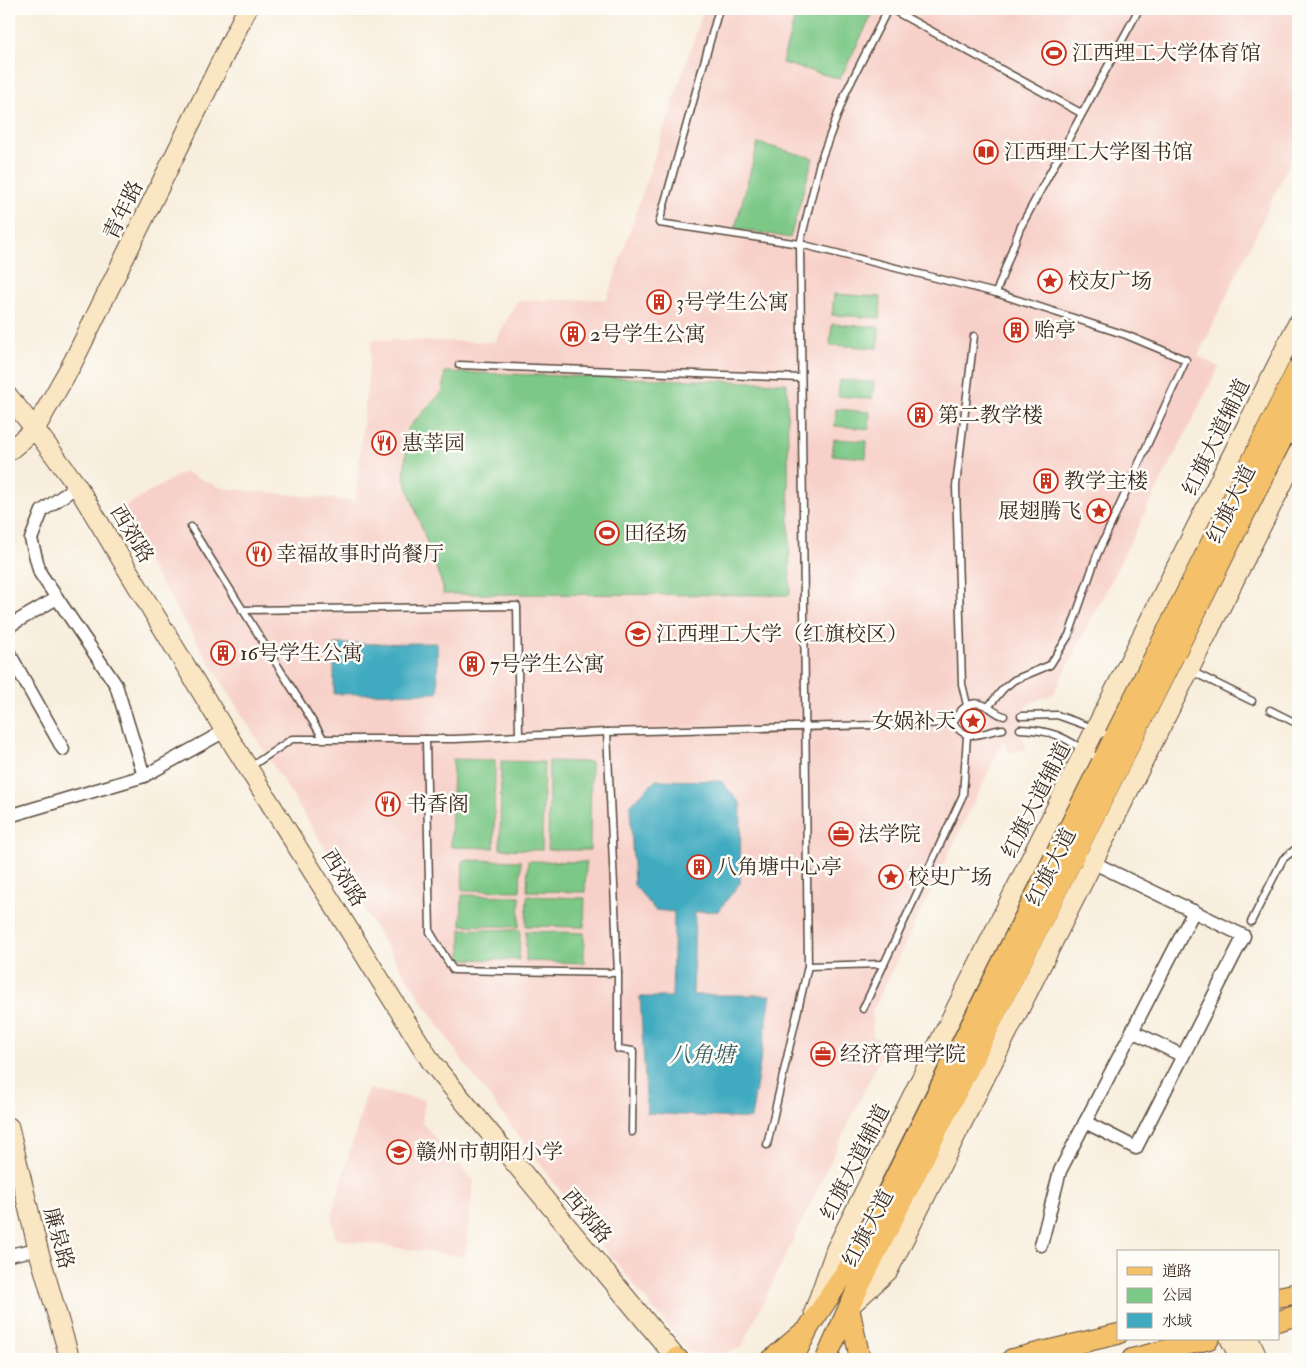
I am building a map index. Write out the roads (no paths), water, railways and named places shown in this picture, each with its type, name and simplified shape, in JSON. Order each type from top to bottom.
[{"type":"main road","name":"青年路","points":[[35,429],[73,362],[247,9]]},
{"type":"main road","name":"红旗大道辅道","points":[[809,1327],[836,1249],[1298,323]]},
{"type":"main road","name":"红旗大道","points":[[793,1359],[809,1327],[855,1258],[1111,765],[1298,368]]},
{"type":"main road","name":"西郊路","points":[[9,397],[77,486],[225,731],[432,1064],[677,1359]]},
{"type":"main road","name":"红旗大道","points":[[1122,743],[1172,662],[1291,437],[1298,407]]},
{"type":"main road","points":[[9,451],[35,429]]},
{"type":"main road","points":[[860,1359],[849,1307],[888,1271],[1298,453]]},
{"type":"main road","name":"红旗大道","points":[[826,1359],[849,1307],[1075,853],[1111,765]]},
{"type":"main road","name":"廉泉路","points":[[9,1127],[38,1249],[70,1359]]},
{"type":"main road","points":[[1280,1297],[1298,1293]]},
{"type":"main road","points":[[1280,1320],[1298,1315]]},
{"type":"main road","points":[[772,1359],[809,1327]]},
{"type":"main road","points":[[1012,1359],[1117,1334]]},
{"type":"main road","points":[[1132,1359],[1206,1340]]},
{"type":"main road","points":[[1230,1340],[1240,1359]]},
{"type":"main road","points":[[1250,1340],[1258,1359]]},
{"type":"street","points":[[77,486],[42,511],[31,539],[40,573],[116,685],[144,776]]},
{"type":"street","points":[[9,626],[57,598]]},
{"type":"street","points":[[9,653],[63,749]]},
{"type":"street","points":[[9,816],[144,776],[225,731]]},
{"type":"street","points":[[1075,853],[1244,936],[1136,1148],[1085,1122]]},
{"type":"street","points":[[1040,1245],[1060,1171],[1194,911]]},
{"type":"street","points":[[1132,1031],[1183,1056]]},
{"type":"street","points":[[9,1255],[38,1249]]},
{"type":"lane","points":[[719,9],[659,223],[800,244],[996,293],[1126,335],[1186,360],[1097,555],[1069,635],[1050,665],[1014,680],[1003,689],[988,707]]},
{"type":"lane","points":[[767,1145],[808,966],[800,244],[820,162],[846,92],[889,9],[1081,113]]},
{"type":"lane","points":[[996,293],[1020,228],[1139,9]]},
{"type":"lane","points":[[966,705],[962,684],[956,486],[974,336]]},
{"type":"lane","points":[[459,365],[801,378]]},
{"type":"lane","points":[[191,527],[323,738]]},
{"type":"lane","points":[[242,610],[517,606],[519,736]]},
{"type":"lane","points":[[1172,662],[1252,701]]},
{"type":"lane","points":[[953,723],[958,712],[966,705],[982,704],[996,714],[1004,716]]},
{"type":"lane","points":[[1270,710],[1298,724]]},
{"type":"lane","points":[[1021,716],[1056,715],[1096,729],[1122,743]]},
{"type":"lane","points":[[249,767],[292,739],[426,739],[804,726],[953,723]]},
{"type":"lane","points":[[953,723],[960,732],[967,736],[1003,729]]},
{"type":"lane","points":[[1020,729],[1044,731],[1062,736],[1111,765]]},
{"type":"lane","points":[[607,732],[618,973],[618,1049],[633,1051],[632,1132]]},
{"type":"lane","points":[[863,1009],[963,795],[967,736]]},
{"type":"lane","points":[[426,739],[430,932],[453,970],[618,973]]},
{"type":"lane","points":[[1251,922],[1283,858],[1298,847]]},
{"type":"lane","points":[[808,966],[883,964]]},
{"type":"water","points":[[437,643],[438,693],[334,694],[334,644]]},
{"type":"water","name":"八角塘","points":[[656,780],[721,781],[741,804],[740,883],[718,911],[695,912],[693,995],[771,995],[751,1119],[647,1113],[640,997],[672,997],[674,912],[655,910],[634,885],[630,805]]},
{"type":"place","name":"江西理工大学体育馆","points":[[1054,53]]},
{"type":"place","name":"江西理工大学图书馆","points":[[986,152]]},
{"type":"place","name":"校友广场","points":[[1050,281]]},
{"type":"place","name":"3号学生公寓","points":[[659,302]]},
{"type":"place","name":"贻亭","points":[[1016,330]]},
{"type":"place","name":"2号学生公寓","points":[[573,334]]},
{"type":"place","name":"第二教学楼","points":[[920,415]]},
{"type":"place","name":"惠莘园","points":[[384,443]]},
{"type":"place","name":"教学主楼","points":[[1046,481]]},
{"type":"place","name":"展翅腾飞","points":[[1099,511]]},
{"type":"place","name":"田径场","points":[[607,533]]},
{"type":"place","name":"幸福故事时尚餐厅","points":[[259,554]]},
{"type":"place","name":"江西理工大学（红旗校区）","points":[[638,634]]},
{"type":"place","name":"16号学生公寓","points":[[223,653]]},
{"type":"place","name":"7号学生公寓","points":[[472,664]]},
{"type":"place","name":"女娲补天","points":[[973,721]]},
{"type":"place","name":"书香阁","points":[[388,804]]},
{"type":"place","name":"法学院","points":[[841,834]]},
{"type":"place","name":"八角塘中心亭","points":[[699,867]]},
{"type":"place","name":"校史广场","points":[[891,877]]},
{"type":"place","name":"经济管理学院","points":[[823,1054]]},
{"type":"place","name":"赣州市朝阳小学","points":[[399,1152]]}]
